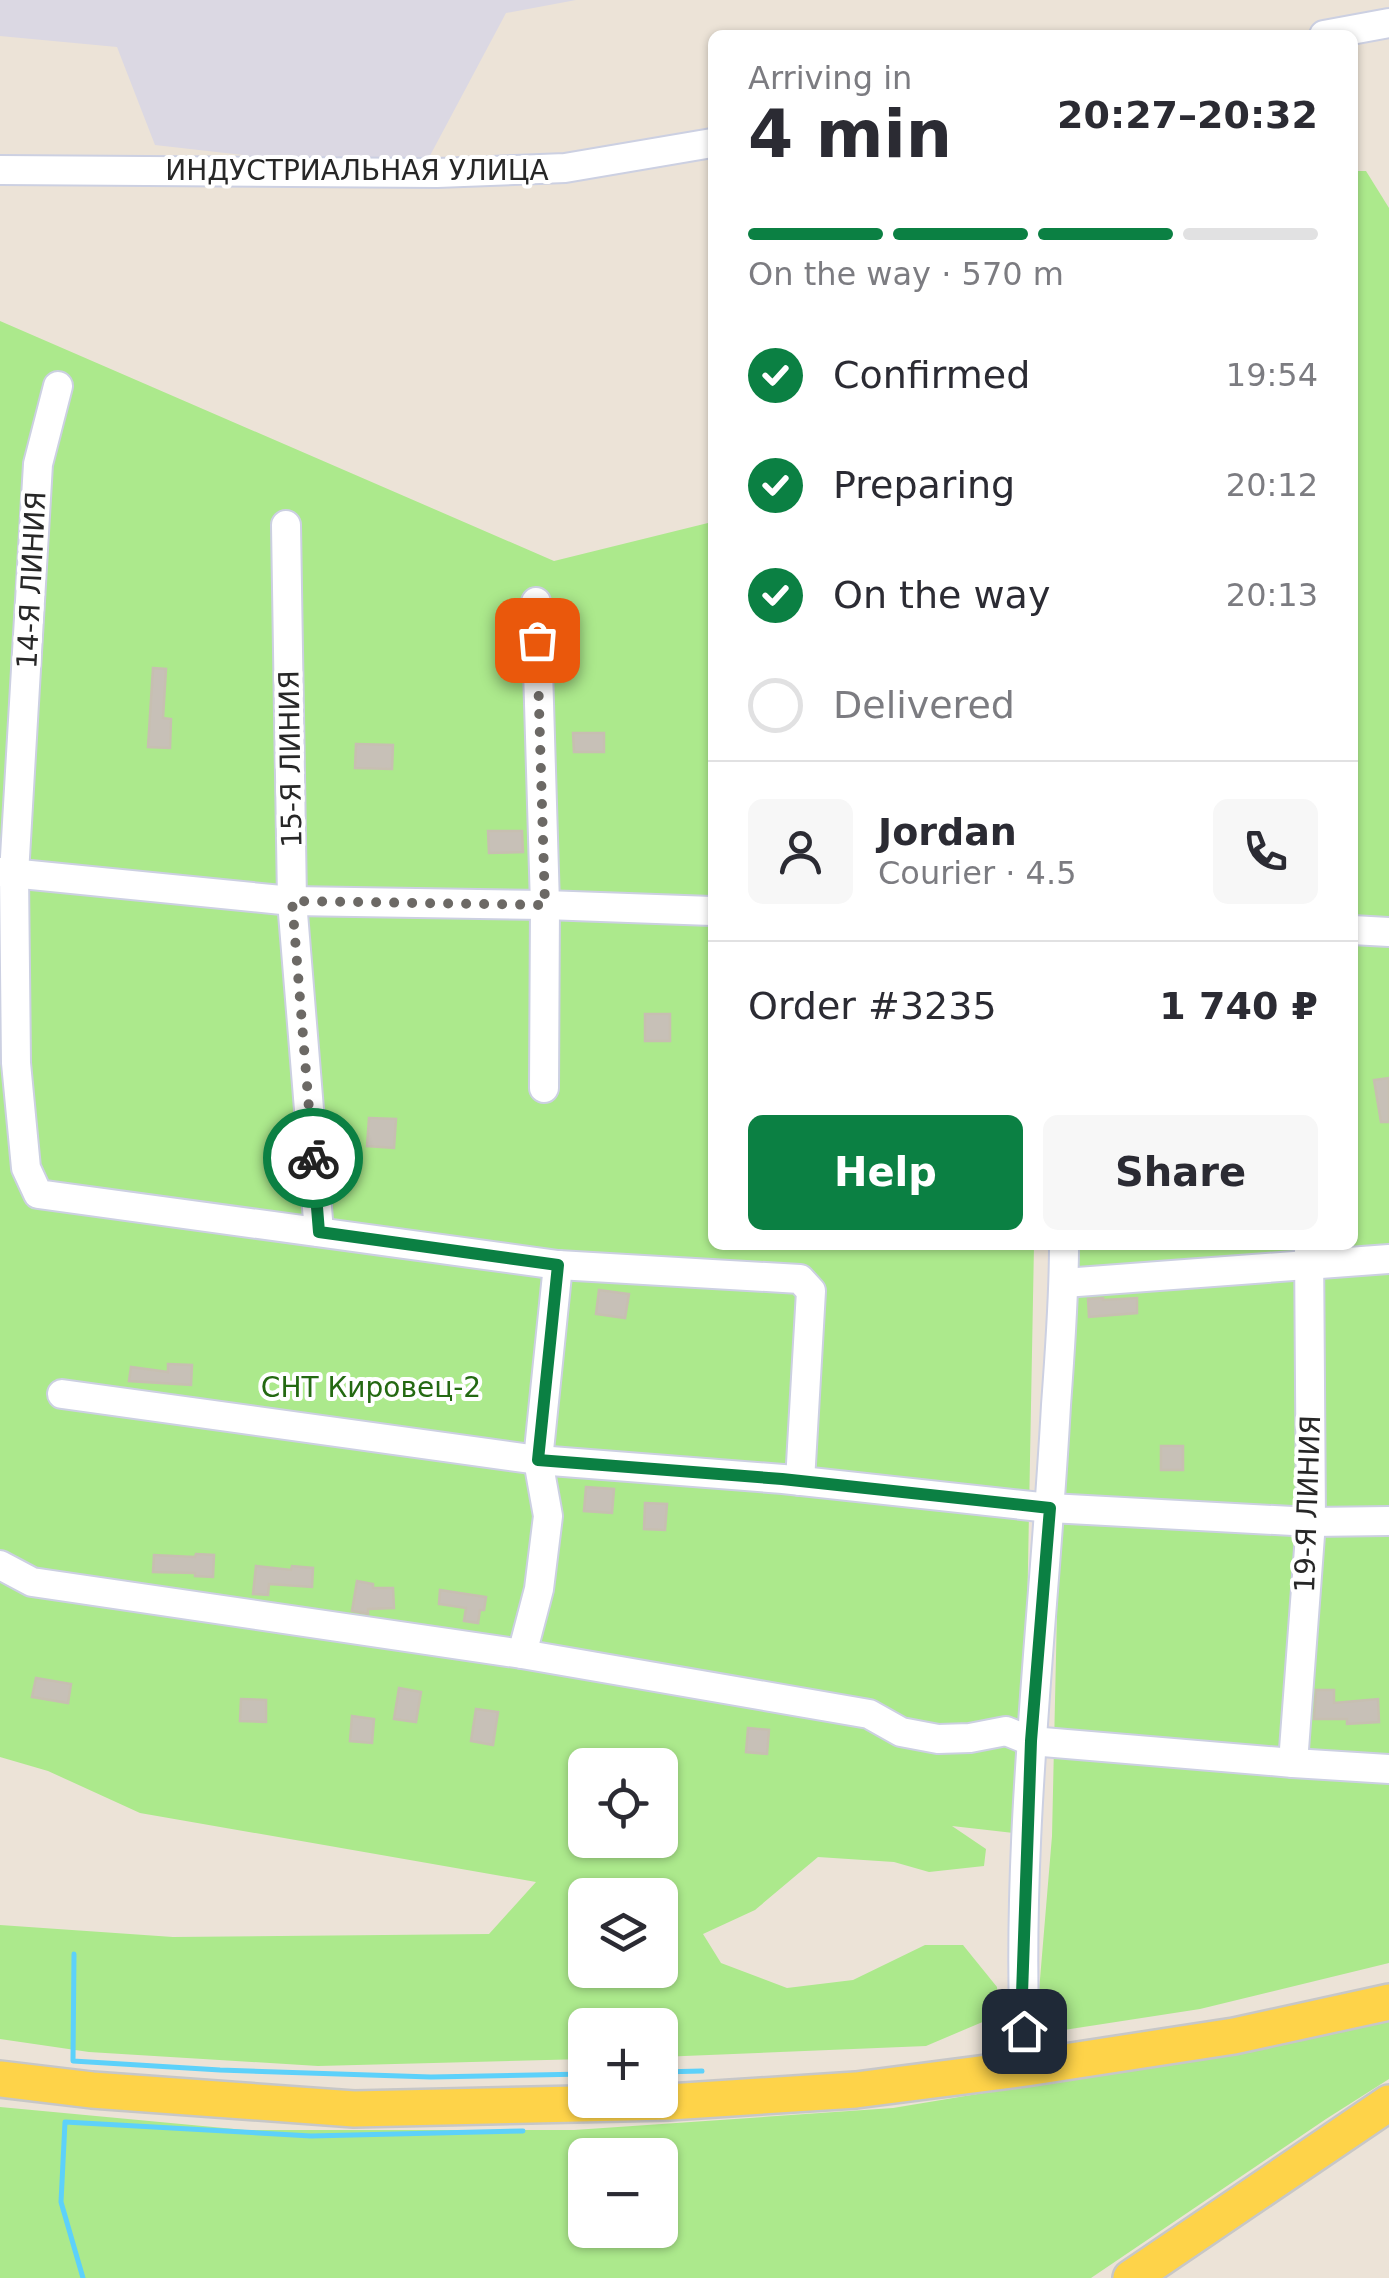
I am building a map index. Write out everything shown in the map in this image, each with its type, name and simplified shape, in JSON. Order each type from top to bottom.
[{"type":"main road","points":[[0,2079],[92,2090],[354,2109],[688,2100],[856,2090],[1026,2068],[1234,2036],[1389,2002]]},
{"type":"main road","points":[[1131,2278],[1389,2103]]},
{"type":"main road","points":[[1160,2278],[1389,2126]]},
{"type":"street","points":[[1351,30],[1389,23]]},
{"type":"street","name":"ИНДУСТРИАЛЬНАЯ УЛИЦА","points":[[0,170],[437,174],[565,168],[708,144]]},
{"type":"street","name":"14-Я ЛИНИЯ","points":[[58,386],[38,464],[7,873],[8,1061],[26,1168],[38,1194],[319,1232]]},
{"type":"street","name":"15-Я ЛИНИЯ","points":[[286,524],[292,901],[319,1232]]},
{"type":"street","points":[[536,602],[545,905],[544,1088]]},
{"type":"street","points":[[7,873],[292,901],[708,911]]},
{"type":"street","points":[[1358,930],[1389,932]]},
{"type":"street","points":[[319,1232],[558,1265],[800,1279],[811,1290],[800,1481]]},
{"type":"street","points":[[1026,2068],[1022,1994],[1031,1741],[1050,1508],[1064,1250]]},
{"type":"street","points":[[1064,1283],[1309,1256],[1389,1259]]},
{"type":"street","name":"19-Я ЛИНИЯ","points":[[1293,1764],[1311,1522],[1309,1256]]},
{"type":"street","points":[[522,1654],[539,1590],[548,1516],[538,1460],[558,1265]]},
{"type":"street","points":[[62,1394],[538,1460],[800,1481],[1050,1508],[1311,1522],[1389,1520]]},
{"type":"street","points":[[0,1565],[32,1582],[522,1654],[869,1714],[902,1732],[938,1739],[1006,1731],[1031,1741],[1389,1769]]},
{"type":"shaded area","points":[[0,0],[576,0],[506,13],[425,165],[297,161],[155,145],[117,47],[0,36]]},
{"type":"green space","points":[[1358,171],[1366,171],[1389,208],[1389,929],[1358,927]]},
{"type":"green space","name":"СНТ Кировец-2","points":[[0,321],[554,561],[708,523],[708,1250],[1034,1250],[1023,1834],[952,1826],[986,1849],[984,1866],[929,1872],[894,1862],[818,1857],[755,1910],[703,1934],[721,1963],[787,1988],[853,1980],[925,1945],[963,1945],[997,1987],[999,2015],[926,2046],[678,2056],[678,2008],[568,2008],[568,2059],[318,2066],[89,2052],[0,2039],[0,1925],[173,1937],[489,1934],[536,1882],[140,1813],[48,1771],[0,1757]]},
{"type":"green space","points":[[1358,945],[1389,947],[1389,1963],[1200,2009],[1051,2032],[1037,2015],[1052,1836],[1063,1250],[1358,1250]]},
{"type":"green space","points":[[1389,2021],[1389,2079],[1091,2278],[0,2278],[0,2107],[245,2130],[574,2130],[893,2108]]},
{"type":"building","points":[[153,668],[166,669],[163,718],[171,719],[170,748],[148,747]]},
{"type":"building","points":[[573,733],[604,733],[604,752],[574,752]]},
{"type":"building","points":[[356,744],[393,745],[392,769],[355,768]]},
{"type":"building","points":[[488,831],[522,831],[523,852],[489,853]]},
{"type":"building","points":[[645,1014],[670,1014],[670,1041],[645,1041]]},
{"type":"building","points":[[1389,1078],[1389,1122],[1381,1122],[1374,1080]]},
{"type":"building","points":[[369,1118],[396,1119],[394,1148],[367,1146]]},
{"type":"building","points":[[599,1290],[629,1294],[625,1318],[596,1314]]},
{"type":"building","points":[[1137,1298],[1137,1313],[1089,1317],[1088,1299]]},
{"type":"building","points":[[168,1364],[192,1365],[191,1385],[129,1381],[131,1367],[168,1372]]},
{"type":"building","points":[[1161,1446],[1183,1446],[1183,1470],[1161,1470]]},
{"type":"building","points":[[586,1487],[614,1489],[612,1513],[584,1511]]},
{"type":"building","points":[[645,1503],[667,1504],[665,1530],[644,1529]]},
{"type":"building","points":[[154,1555],[214,1555],[213,1577],[153,1572]]},
{"type":"building","points":[[256,1566],[313,1568],[312,1587],[269,1584],[268,1595],[253,1594]]},
{"type":"building","points":[[357,1581],[373,1584],[373,1588],[393,1588],[394,1608],[368,1609],[368,1614],[352,1611]]},
{"type":"building","points":[[440,1590],[486,1597],[478,1623],[464,1621],[466,1608],[439,1604]]},
{"type":"building","points":[[36,1678],[71,1684],[68,1703],[32,1697]]},
{"type":"building","points":[[399,1688],[421,1692],[416,1722],[394,1719]]},
{"type":"building","points":[[1316,1690],[1334,1690],[1334,1703],[1378,1699],[1379,1722],[1347,1724],[1347,1719],[1314,1719]]},
{"type":"building","points":[[241,1699],[266,1700],[266,1722],[240,1721]]},
{"type":"building","points":[[476,1709],[498,1712],[493,1745],[471,1741]]},
{"type":"building","points":[[352,1716],[374,1719],[372,1743],[350,1741]]},
{"type":"building","points":[[748,1728],[769,1730],[767,1754],[746,1752]]},
{"type":"waterway","points":[[74,1954],[73,2061],[431,2077],[568,2074]]},
{"type":"waterway","points":[[678,2072],[702,2071]]},
{"type":"waterway","points":[[83,2278],[61,2202],[65,2122],[311,2136],[523,2131]]},
{"type":"way so far","points":[[313,1158],[292,901],[545,905],[537,640]]},
{"type":"route","points":[[313,1158],[319,1232],[558,1265],[538,1460],[782,1479],[1050,1508],[1031,1741],[1024,2031]]}]
